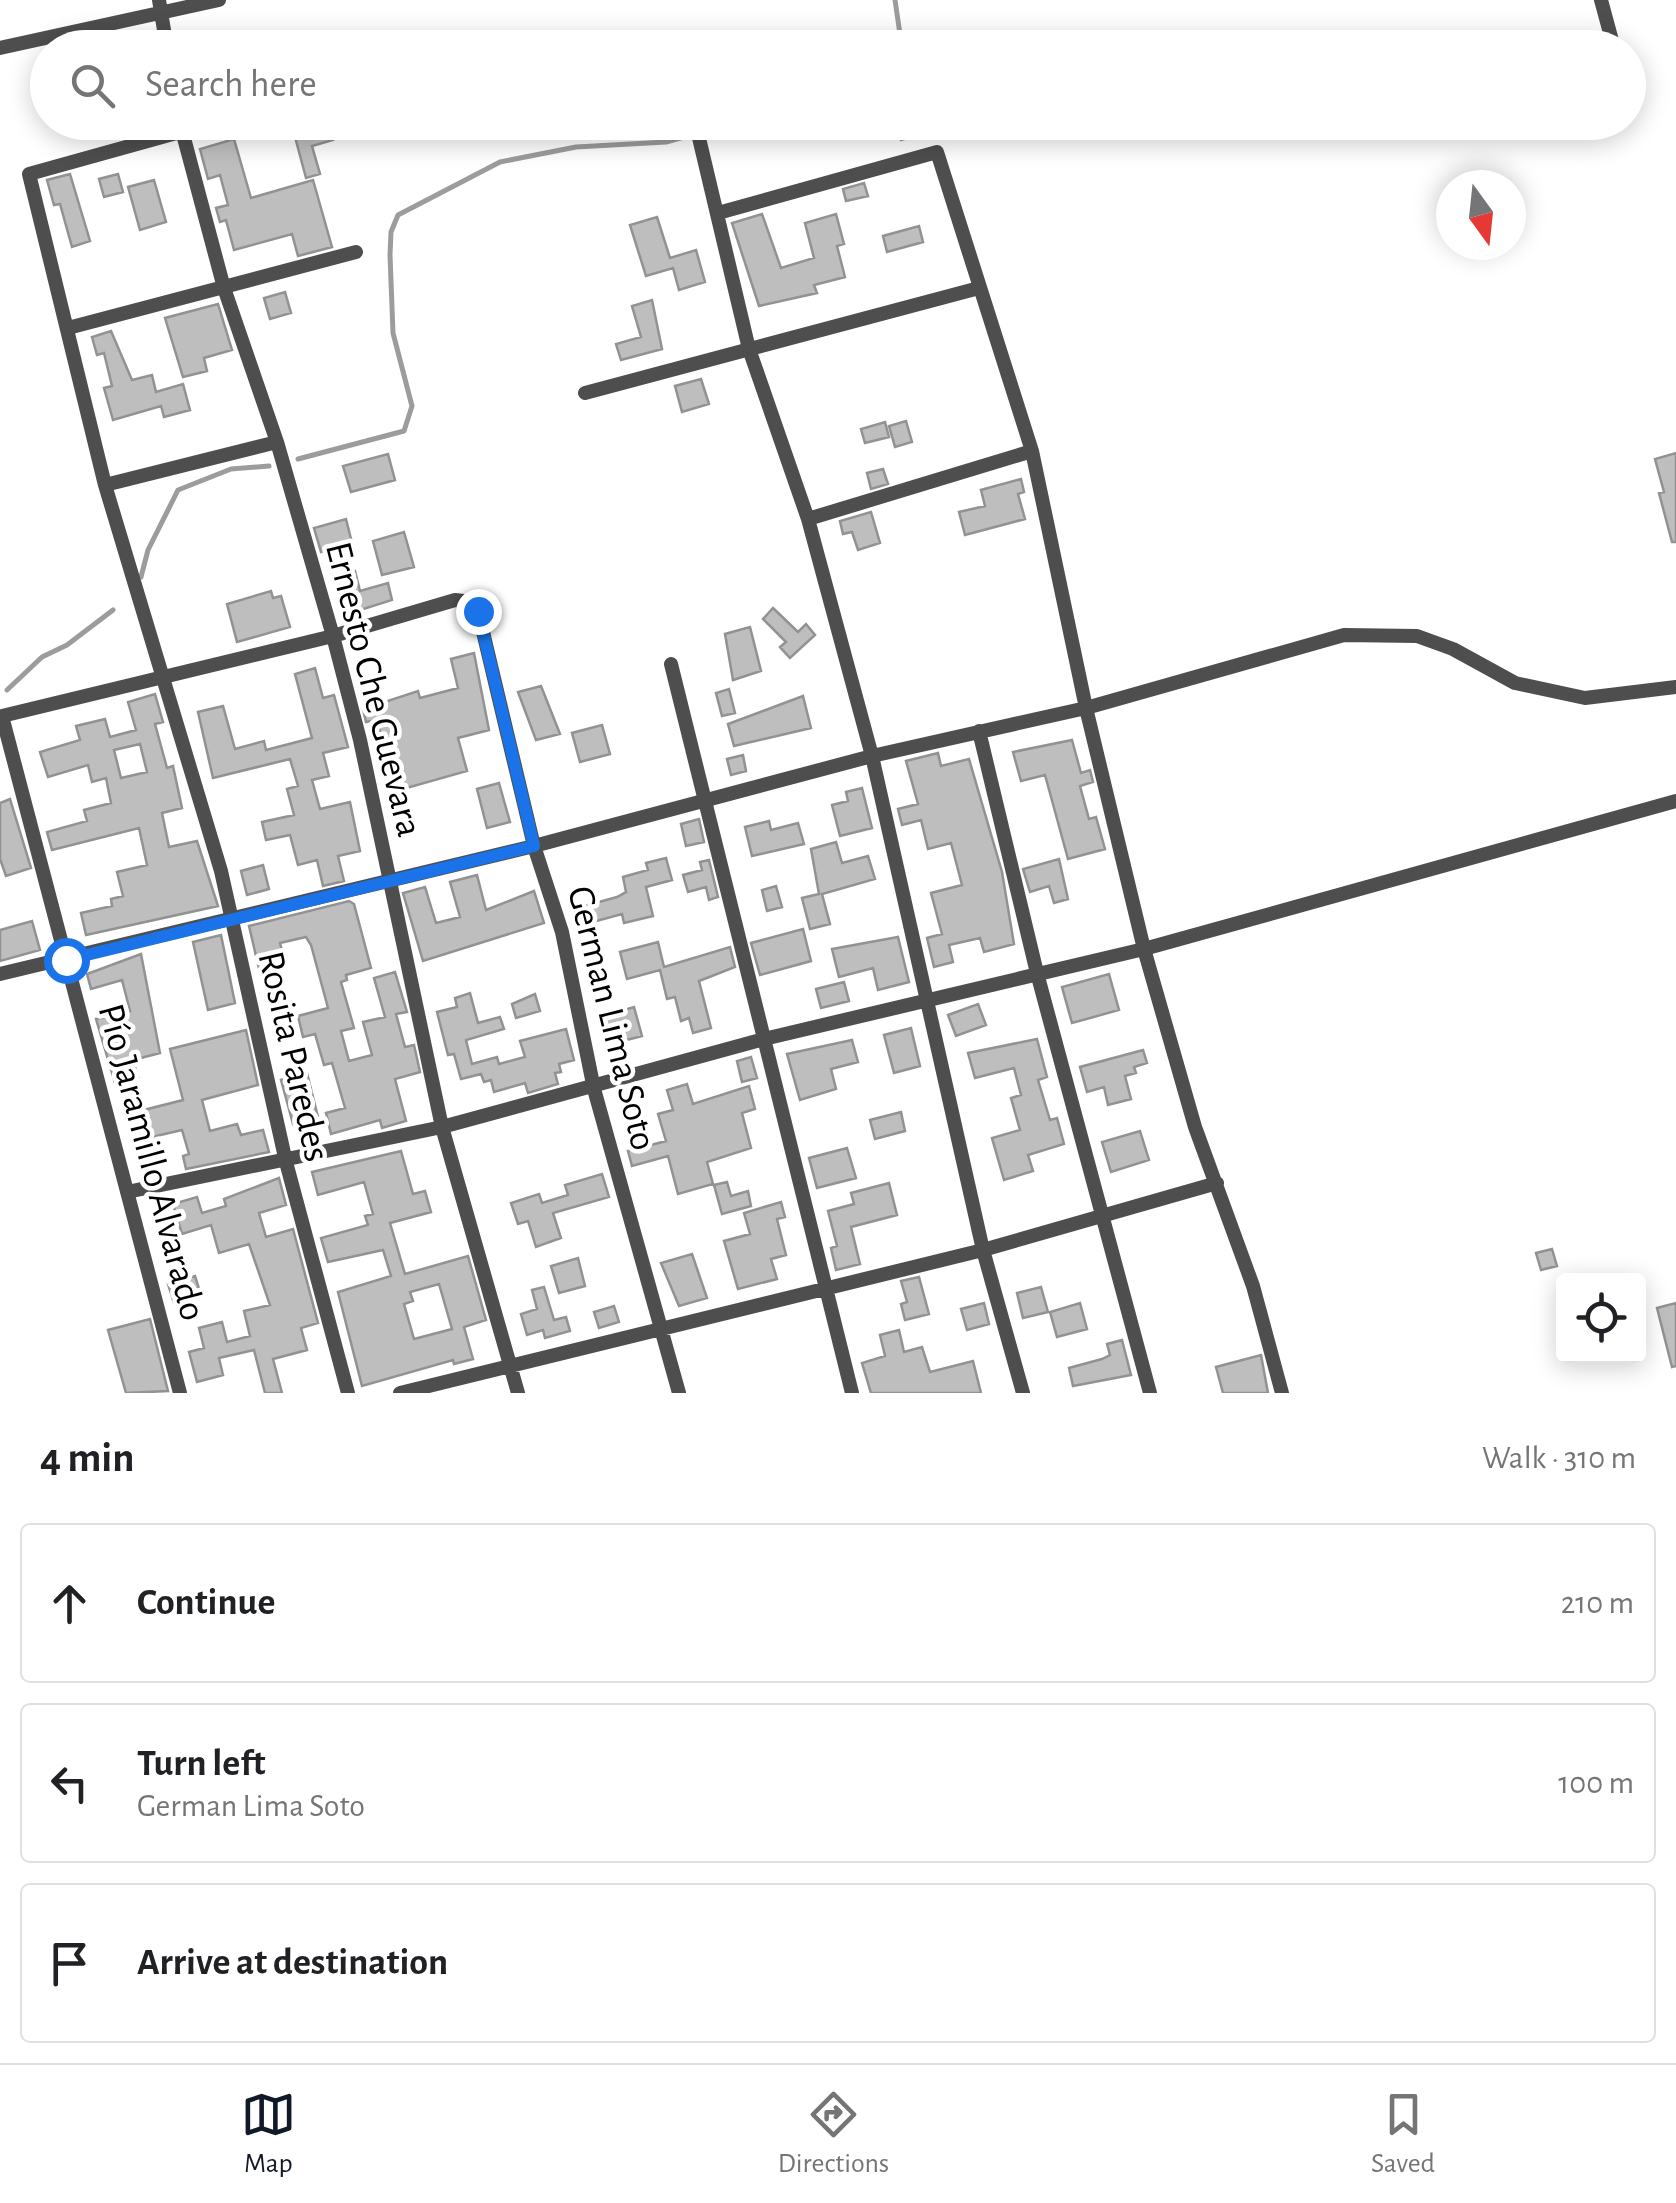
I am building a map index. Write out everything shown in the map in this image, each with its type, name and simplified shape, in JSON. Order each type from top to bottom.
[{"type":"street","points":[[70,30],[160,7],[219,0]]},
{"type":"street","points":[[1602,0],[1610,30]]},
{"type":"street","points":[[0,48],[30,40]]},
{"type":"street","name":"Rosita Paredes","points":[[139,140],[28,174],[105,485],[221,870],[286,1162],[348,1393]]},
{"type":"street","name":"Ernesto Che Guevara","points":[[184,140],[224,288],[277,442],[332,636],[442,1128],[518,1393]]},
{"type":"street","points":[[699,140],[749,349],[808,519],[872,756],[983,1250],[1022,1393]]},
{"type":"street","points":[[718,212],[937,152],[1032,451],[1086,708],[1144,949],[1195,1127],[1253,1286],[1282,1393]]},
{"type":"street","points":[[68,328],[356,252]]},
{"type":"street","points":[[585,393],[980,288]]},
{"type":"street","points":[[105,485],[277,442]]},
{"type":"street","points":[[808,519],[1032,451]]},
{"type":"street","name":"German Lima Soto","points":[[332,636],[455,600],[472,602],[478,611],[534,846],[562,932],[594,1088],[680,1393]]},
{"type":"street","points":[[0,974],[534,846],[707,796],[1086,708],[1344,635],[1389,632],[1453,649],[1516,683],[1584,698],[1676,686]]},
{"type":"street","points":[[2,716],[332,636]]},
{"type":"street","points":[[672,664],[852,1393]]},
{"type":"street","name":"Pío Jaramillo Alvarado","points":[[2,716],[180,1393]]},
{"type":"street","points":[[980,731],[1036,973],[1150,1393]]},
{"type":"street","points":[[127,1192],[442,1128],[764,1039],[1144,949],[1676,801]]},
{"type":"street","points":[[400,1393],[983,1250],[1216,1183]]},
{"type":"building","points":[[234,140],[251,198],[313,180],[332,247],[298,256],[292,234],[234,250],[226,220],[220,222],[216,208],[228,205],[220,175],[208,179],[200,149]]},
{"type":"building","points":[[296,140],[333,140],[312,146],[320,174],[306,178]]},
{"type":"building","points":[[70,174],[90,241],[72,247],[60,204],[54,205],[47,180]]},
{"type":"building","points":[[118,174],[123,192],[104,197],[99,179]]},
{"type":"building","points":[[154,180],[166,222],[140,230],[128,187]]},
{"type":"building","points":[[864,183],[868,196],[846,201],[843,189]]},
{"type":"building","points":[[762,214],[781,268],[814,258],[805,223],[836,214],[844,244],[837,246],[845,277],[814,285],[817,293],[759,306],[732,223]]},
{"type":"building","points":[[657,217],[670,258],[696,250],[705,282],[679,290],[673,268],[646,276],[630,225]]},
{"type":"building","points":[[919,226],[923,242],[887,252],[883,236]]},
{"type":"building","points":[[285,292],[291,313],[270,319],[264,298]]},
{"type":"building","points":[[652,300],[662,349],[621,360],[616,344],[641,337],[632,306]]},
{"type":"building","points":[[218,304],[232,350],[204,358],[207,371],[183,377],[165,318]]},
{"type":"building","points":[[111,331],[132,380],[152,375],[156,392],[183,384],[190,410],[164,417],[161,406],[113,420],[104,388],[112,386],[104,353],[97,355],[92,337]]},
{"type":"building","points":[[701,379],[709,404],[682,412],[675,386]]},
{"type":"building","points":[[906,421],[912,442],[895,447],[889,426]]},
{"type":"building","points":[[885,422],[889,437],[865,443],[861,429]]},
{"type":"building","points":[[1676,453],[1676,542],[1672,542],[1655,459]]},
{"type":"building","points":[[388,454],[395,480],[351,492],[343,466]]},
{"type":"building","points":[[883,469],[888,484],[871,489],[867,473]]},
{"type":"building","points":[[1021,479],[1024,492],[1018,494],[1025,519],[965,535],[959,512],[985,506],[981,490]]},
{"type":"building","points":[[871,512],[880,543],[858,550],[852,532],[843,534],[840,521]]},
{"type":"building","points":[[346,519],[352,543],[321,552],[314,528]]},
{"type":"building","points":[[404,532],[414,567],[382,575],[373,541]]},
{"type":"building","points":[[355,571],[360,591],[388,583],[392,600],[351,613],[341,575]]},
{"type":"building","points":[[271,591],[273,598],[281,596],[290,627],[237,642],[227,604]]},
{"type":"building","points":[[773,608],[798,632],[806,624],[815,635],[790,658],[780,647],[786,642],[763,619]]},
{"type":"building","points":[[750,627],[761,671],[733,680],[725,634]]},
{"type":"building","points":[[474,653],[489,730],[458,738],[467,771],[396,791],[377,720],[366,722],[363,709],[418,691],[420,698],[458,688],[451,659]]},
{"type":"building","points":[[315,668],[323,698],[334,695],[348,747],[323,753],[329,776],[312,780],[320,809],[350,802],[360,851],[338,856],[344,881],[323,886],[317,860],[298,865],[290,835],[266,840],[262,822],[294,815],[287,789],[298,786],[290,759],[213,778],[198,712],[223,706],[235,749],[264,741],[266,750],[312,738],[295,674]]},
{"type":"building","points":[[541,686],[560,734],[536,740],[518,692]]},
{"type":"building","points":[[729,689],[735,713],[722,716],[716,693]]},
{"type":"building","points":[[155,694],[163,722],[155,724],[167,768],[173,766],[182,808],[162,813],[169,847],[197,841],[218,906],[86,935],[81,913],[112,906],[111,899],[123,896],[117,872],[147,865],[139,828],[52,850],[47,832],[87,821],[84,810],[111,803],[106,778],[92,782],[88,765],[48,777],[40,752],[80,740],[76,726],[105,719],[110,737],[136,730],[128,702]],"holes":[[[140,744],[147,772],[121,778],[114,750]]]},
{"type":"building","points":[[803,696],[811,728],[734,746],[728,724]]},
{"type":"building","points":[[602,725],[610,754],[580,762],[572,733]]},
{"type":"building","points":[[1072,740],[1081,773],[1090,770],[1093,782],[1080,786],[1089,819],[1096,817],[1105,849],[1068,859],[1045,775],[1021,781],[1013,752]]},
{"type":"building","points":[[938,753],[941,766],[969,759],[1002,872],[1014,944],[984,952],[980,938],[949,945],[953,962],[934,967],[927,938],[942,934],[931,893],[962,885],[951,843],[928,849],[921,820],[902,825],[898,809],[918,804],[906,761]]},
{"type":"building","points":[[743,755],[746,771],[731,775],[727,759]]},
{"type":"building","points":[[499,783],[510,822],[487,828],[477,789]]},
{"type":"building","points":[[862,788],[872,828],[840,836],[832,805],[848,801],[846,792]]},
{"type":"building","points":[[10,799],[31,868],[6,876],[0,859],[0,803]]},
{"type":"building","points":[[699,819],[704,842],[686,846],[681,824]]},
{"type":"building","points":[[769,821],[771,830],[798,823],[804,844],[752,856],[745,827]]},
{"type":"building","points":[[836,842],[842,863],[868,856],[875,879],[822,894],[830,924],[810,929],[802,898],[819,894],[811,849]]},
{"type":"building","points":[[666,858],[672,880],[646,887],[653,916],[624,923],[622,914],[578,926],[573,909],[617,897],[626,892],[623,877],[648,870],[646,863]]},
{"type":"building","points":[[1059,859],[1068,899],[1054,903],[1049,886],[1030,892],[1023,869]]},
{"type":"building","points":[[709,860],[718,897],[709,900],[706,887],[688,892],[683,875],[702,870],[700,862]]},
{"type":"building","points":[[263,865],[269,889],[247,895],[241,871]]},
{"type":"building","points":[[477,875],[486,910],[534,891],[544,923],[423,961],[403,893],[425,887],[436,923],[460,917],[450,882]]},
{"type":"building","points":[[776,886],[782,907],[767,911],[762,890]]},
{"type":"building","points":[[349,901],[354,904],[371,968],[346,975],[347,980],[341,982],[354,1028],[341,1031],[349,1061],[372,1055],[363,1022],[385,1017],[374,978],[395,972],[407,1012],[396,1014],[405,1047],[414,1045],[420,1072],[395,1079],[406,1121],[382,1128],[380,1120],[331,1134],[326,1113],[345,1108],[332,1063],[324,1065],[315,1034],[303,1037],[298,1016],[328,1008],[311,945],[306,937],[280,943],[286,967],[260,973],[249,926]]},
{"type":"building","points":[[32,921],[40,950],[0,961],[0,930]]},
{"type":"building","points":[[803,929],[811,961],[760,975],[751,943]]},
{"type":"building","points":[[221,935],[235,1003],[208,1010],[193,942]]},
{"type":"building","points":[[898,937],[909,982],[878,990],[873,968],[839,977],[832,949]]},
{"type":"building","points":[[658,942],[664,967],[730,947],[735,967],[699,981],[711,1028],[693,1033],[689,1018],[681,1021],[675,997],[667,999],[660,970],[627,979],[620,952]]},
{"type":"building","points":[[141,954],[160,1053],[133,1060],[138,1077],[115,1083],[96,1019],[130,1011],[122,980],[91,989],[87,974]]},
{"type":"building","points":[[1109,974],[1119,1010],[1072,1023],[1062,987]]},
{"type":"building","points":[[844,982],[849,1001],[821,1008],[816,989]]},
{"type":"building","points":[[470,993],[478,1023],[500,1017],[504,1029],[466,1040],[472,1064],[497,1057],[499,1064],[525,1057],[520,1041],[566,1029],[574,1060],[559,1064],[561,1072],[555,1073],[558,1084],[528,1093],[525,1083],[494,1092],[491,1080],[484,1082],[481,1074],[461,1079],[454,1054],[448,1055],[437,1012],[457,1007],[455,998]]},
{"type":"building","points":[[535,994],[540,1011],[516,1018],[512,1004]]},
{"type":"building","points":[[978,1004],[986,1025],[956,1036],[948,1015]]},
{"type":"building","points":[[634,1007],[642,1036],[611,1044],[603,1016]]},
{"type":"building","points":[[911,1028],[920,1066],[894,1073],[884,1035]]},
{"type":"building","points":[[246,1030],[258,1085],[202,1100],[210,1131],[237,1124],[241,1135],[263,1130],[269,1152],[186,1169],[183,1156],[189,1154],[182,1130],[152,1137],[150,1130],[137,1133],[132,1113],[183,1100],[170,1049]]},
{"type":"building","points":[[1037,1039],[1047,1077],[1038,1080],[1050,1120],[1057,1118],[1064,1144],[1028,1155],[1033,1171],[1004,1180],[992,1138],[1020,1130],[1011,1098],[1021,1095],[1014,1068],[975,1078],[968,1053]]},
{"type":"building","points":[[852,1040],[858,1062],[831,1069],[836,1089],[800,1100],[787,1054]]},
{"type":"building","points":[[1143,1050],[1147,1063],[1134,1067],[1136,1073],[1125,1076],[1131,1099],[1108,1105],[1104,1087],[1087,1092],[1080,1067]]},
{"type":"building","points":[[751,1057],[757,1078],[742,1082],[737,1061]]},
{"type":"building","points":[[307,1073],[318,1117],[293,1124],[281,1080]]},
{"type":"building","points":[[687,1084],[693,1104],[749,1086],[755,1109],[742,1113],[751,1148],[707,1162],[713,1184],[678,1194],[668,1156],[632,1166],[628,1151],[666,1141],[658,1114],[673,1110],[667,1090]]},
{"type":"building","points":[[901,1112],[905,1131],[875,1139],[870,1120]]},
{"type":"building","points":[[1140,1131],[1149,1160],[1111,1172],[1102,1142]]},
{"type":"building","points":[[847,1148],[856,1178],[817,1188],[809,1158]]},
{"type":"building","points":[[401,1151],[413,1194],[425,1191],[431,1212],[390,1223],[405,1274],[468,1256],[486,1320],[464,1327],[473,1359],[454,1364],[453,1360],[362,1386],[338,1292],[391,1276],[383,1250],[328,1262],[321,1238],[368,1225],[365,1216],[373,1214],[364,1182],[318,1195],[312,1172]],"holes":[[[439,1284],[452,1329],[414,1339],[404,1304],[413,1301],[410,1292]]]},
{"type":"building","points":[[602,1174],[609,1197],[553,1213],[561,1238],[536,1247],[528,1221],[518,1224],[511,1203],[539,1194],[542,1203],[568,1195],[565,1185]]},
{"type":"building","points":[[279,1178],[286,1205],[259,1213],[266,1237],[293,1229],[318,1323],[301,1328],[307,1350],[273,1359],[282,1393],[265,1393],[254,1350],[219,1358],[223,1375],[197,1382],[189,1352],[204,1348],[199,1328],[222,1322],[227,1342],[250,1336],[244,1311],[270,1305],[249,1244],[219,1253],[211,1225],[182,1234],[173,1204],[197,1197],[202,1213],[226,1206],[224,1199]]},
{"type":"building","points":[[727,1182],[731,1196],[748,1191],[751,1206],[722,1214],[714,1185]]},
{"type":"building","points":[[889,1183],[897,1215],[851,1227],[860,1264],[836,1270],[831,1248],[837,1246],[828,1211],[854,1204],[851,1193]]},
{"type":"building","points":[[781,1202],[785,1217],[777,1219],[786,1255],[771,1259],[777,1279],[738,1289],[724,1241],[750,1234],[744,1213]]},
{"type":"building","points":[[1552,1249],[1557,1266],[1541,1270],[1536,1253]]},
{"type":"building","points":[[692,1254],[707,1298],[679,1306],[661,1263]]},
{"type":"building","points":[[578,1258],[585,1286],[559,1293],[551,1266]]},
{"type":"building","points":[[195,1276],[201,1295],[174,1303],[168,1284]]},
{"type":"building","points":[[919,1277],[929,1314],[905,1320],[901,1304],[907,1302],[901,1281]]},
{"type":"building","points":[[544,1287],[554,1320],[566,1317],[570,1331],[545,1338],[543,1330],[527,1335],[521,1314],[537,1309],[532,1290]]},
{"type":"building","points":[[1041,1287],[1048,1312],[1023,1318],[1017,1293]]},
{"type":"building","points":[[984,1303],[989,1324],[967,1330],[961,1309]]},
{"type":"building","points":[[1080,1303],[1087,1329],[1057,1337],[1050,1312]]},
{"type":"building","points":[[1676,1303],[1676,1366],[1672,1367],[1657,1308]]},
{"type":"building","points":[[614,1306],[619,1322],[599,1328],[594,1312]]},
{"type":"building","points":[[150,1319],[168,1391],[126,1393],[108,1330]]},
{"type":"building","points":[[899,1330],[904,1352],[922,1347],[930,1372],[973,1361],[981,1393],[871,1393],[862,1363],[885,1356],[880,1335]]},
{"type":"building","points":[[1122,1340],[1131,1375],[1073,1386],[1069,1368],[1110,1355],[1107,1344]]},
{"type":"building","points":[[1261,1355],[1268,1393],[1223,1393],[1216,1367]]},
{"type":"waterway","points":[[895,0],[899,30]]},
{"type":"waterway","points":[[298,459],[404,431],[412,406],[393,333],[390,255],[391,232],[398,215],[500,162],[576,147],[673,140]]},
{"type":"waterway","points":[[141,577],[148,550],[178,490],[231,469],[269,466]]},
{"type":"waterway","points":[[7,690],[42,657],[67,645],[113,610]]},
{"type":"route","points":[[66,960],[534,846],[478,611]]}]
